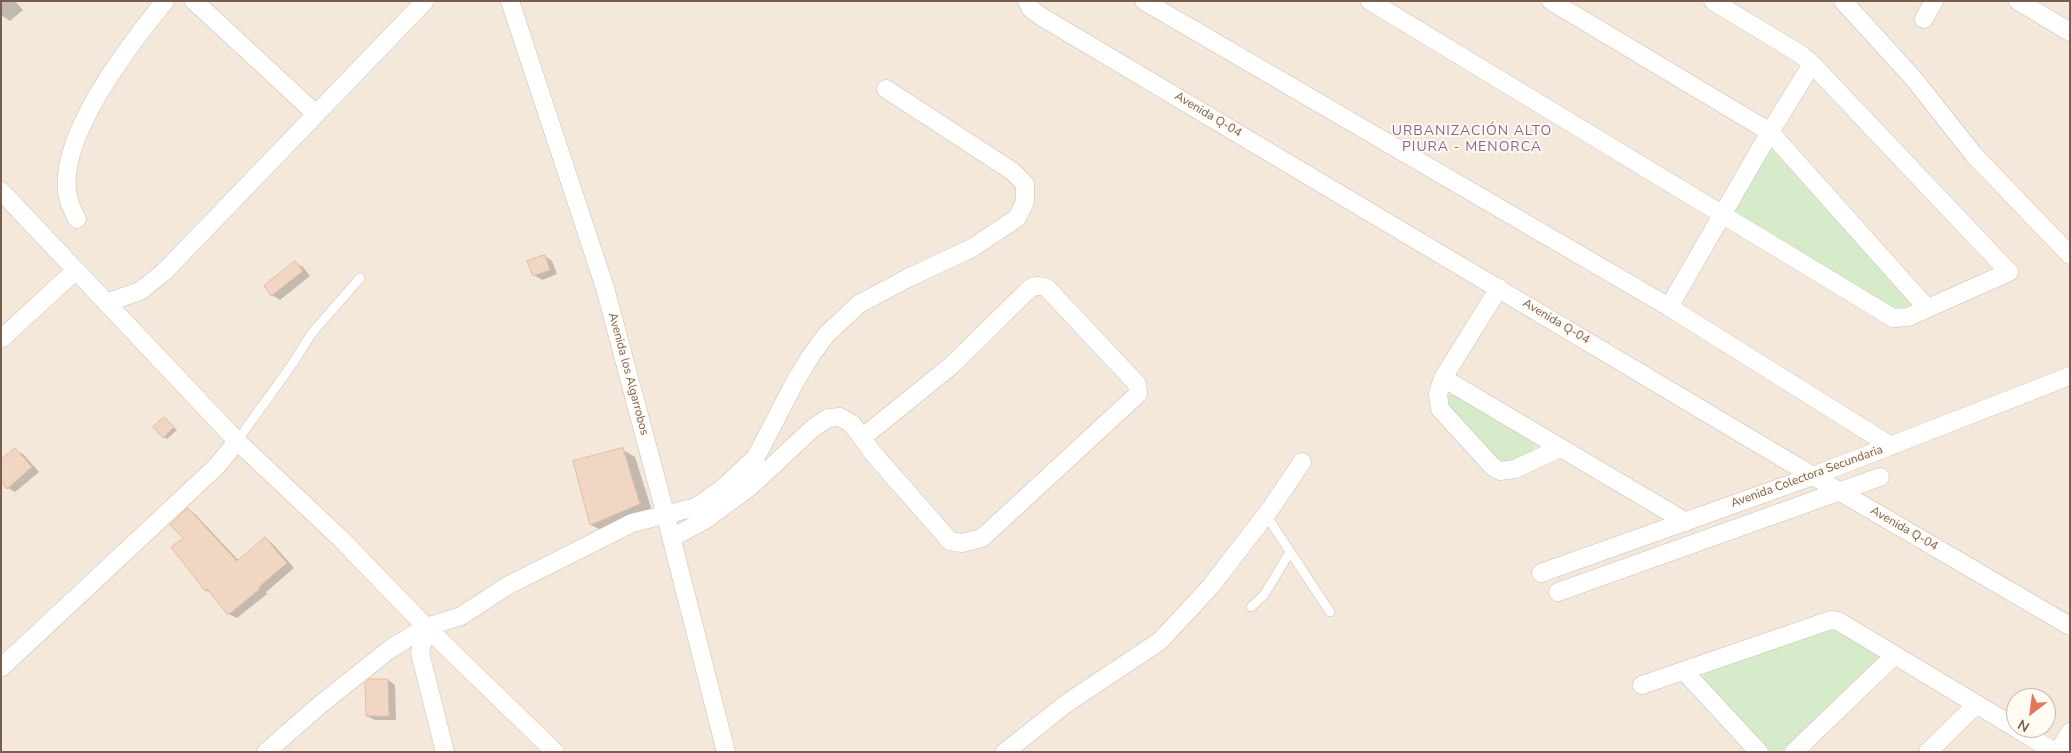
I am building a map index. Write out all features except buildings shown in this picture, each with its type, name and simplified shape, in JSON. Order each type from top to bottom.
[{"type":"street","points":[[77,219],[68,200],[68,179],[70,156],[84,120],[130,44],[165,1]]},
{"type":"street","points":[[194,1],[316,114]]},
{"type":"street","points":[[106,303],[140,291],[164,272],[425,1]]},
{"type":"street","name":"Avenida los Algarrobos","points":[[510,1],[605,288],[666,515],[726,752]]},
{"type":"street","name":"Avenida Q-04","points":[[1027,1],[1032,9],[1042,17],[1840,492],[2070,626]]},
{"type":"street","points":[[1144,1],[1668,307],[1891,446]]},
{"type":"street","points":[[1370,1],[1893,318],[1908,317],[2009,272],[1812,64],[1800,54],[1713,1]]},
{"type":"street","points":[[1551,1],[1770,132],[1927,308]]},
{"type":"street","points":[[1844,1],[1914,79],[1974,156],[2070,255]]},
{"type":"street","points":[[1924,19],[1934,1]]},
{"type":"street","points":[[2018,1],[2070,32]]},
{"type":"street","points":[[1668,307],[1812,64]]},
{"type":"street","points":[[266,752],[321,704],[390,649],[426,627],[461,616],[507,586],[632,523],[696,507],[723,488],[756,457],[812,354],[826,335],[860,304],[908,278],[972,248],[1017,218],[1024,202],[1025,184],[1012,170],[886,89]]},
{"type":"street","points":[[1,191],[238,441],[341,539],[426,627],[555,752]]},
{"type":"street","points":[[1,339],[75,271]]},
{"type":"street","points":[[671,538],[705,520],[751,486],[813,428],[828,418],[840,417],[852,424],[872,452],[950,541],[962,543],[982,538],[1138,394],[1137,384],[1047,288],[1039,285],[1032,287],[952,364],[863,437]]},
{"type":"street","points":[[1499,288],[1443,378],[1438,394],[1440,409],[1493,467],[1500,471],[1516,469],[1560,448]]},
{"type":"street","name":"Avenida Colectora Secundaria","points":[[1541,573],[1813,476],[2070,376]]},
{"type":"street","points":[[1443,378],[1686,522]]},
{"type":"street","points":[[1,668],[217,466],[238,441]]},
{"type":"street","points":[[1005,752],[1067,703],[1160,640],[1211,586],[1266,515],[1302,462]]},
{"type":"street","name":"Avenida Colectora Secundaria","points":[[1558,592],[1880,477]]},
{"type":"street","points":[[1642,685],[1831,620],[1838,620],[2006,722]]},
{"type":"street","points":[[426,627],[420,653],[445,752]]},
{"type":"street","points":[[1794,752],[1895,655]]},
{"type":"street","points":[[1684,671],[1759,752]]},
{"type":"street","points":[[1928,752],[1977,704]]},
{"type":"street","points":[[534,732],[538,752]]},
{"type":"street","points":[[2033,738],[2057,752],[2070,732]]},
{"type":"lane","points":[[238,441],[312,333],[360,278]]},
{"type":"lane","points":[[1266,515],[1330,612]]},
{"type":"lane","points":[[1251,607],[1264,595],[1290,552]]},
{"type":"shaded area","points":[[1,1],[2070,1],[2070,752],[1,752]]},
{"type":"green space","points":[[1772,149],[1912,300],[1908,308],[1894,312],[1734,215],[1732,210],[1767,153]]},
{"type":"green space","points":[[1456,393],[1536,438],[1535,445],[1530,454],[1502,465],[1445,408],[1448,395]]},
{"type":"green space","points":[[1830,626],[1881,654],[1879,663],[1781,752],[1767,752],[1702,681],[1705,671]]},
{"type":"district","name":"URBANIZACIÓN ALTO PIURA - MENORCA","points":[[1472,140]]}]
